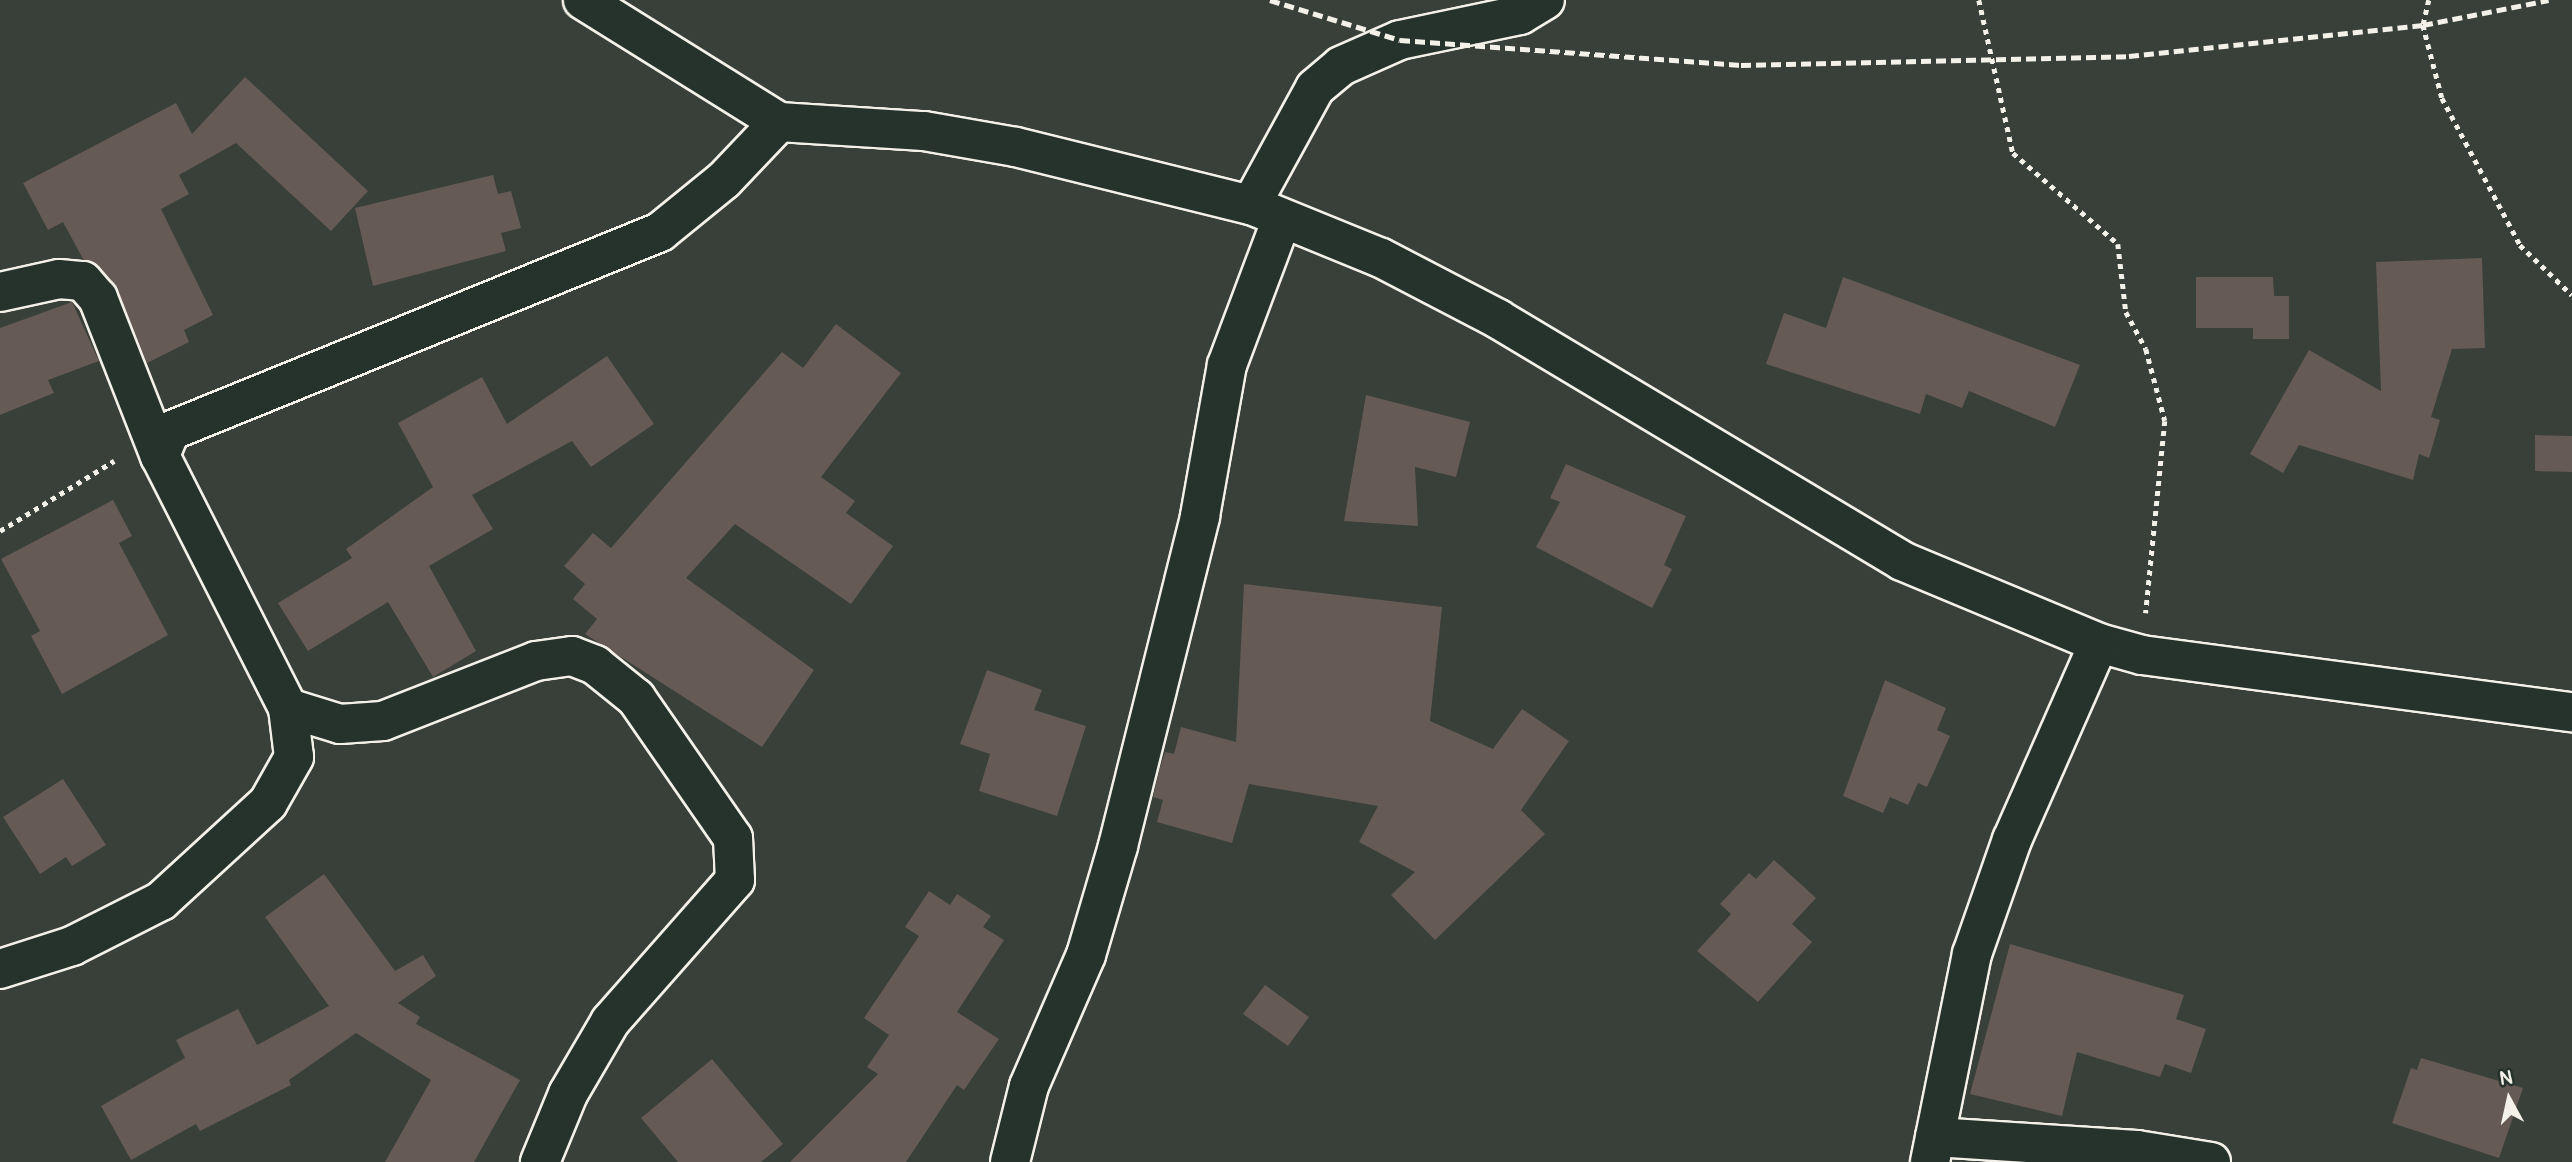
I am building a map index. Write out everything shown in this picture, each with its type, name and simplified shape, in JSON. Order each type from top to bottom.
[{"type":"street","points":[[583,0],[779,122],[924,131],[1016,146],[1267,212],[1381,258],[1498,319],[1902,561],[2099,643],[2142,655],[2572,712]]},
{"type":"street","points":[[1010,1162],[1029,1086],[1086,955],[1118,846],[1154,680],[1186,574],[1227,365],[1267,212],[1315,88],[1341,66],[1400,40],[1520,15],[1545,0]]},
{"type":"street","points":[[156,448],[170,431],[189,419],[660,232],[724,180],[779,122]]},
{"type":"street","points":[[0,292],[60,279],[83,281],[98,298],[156,448],[288,708],[294,757],[268,803],[226,847],[161,901],[72,946],[0,969]]},
{"type":"street","points":[[2099,643],[2011,840],[1972,954],[1933,1150],[2137,1150],[2211,1162]]},
{"type":"street","points":[[288,708],[340,724],[383,721],[536,661],[572,656],[636,698],[733,838],[735,880],[610,1022],[568,1094],[540,1162]]},
{"type":"path","points":[[1979,0],[2013,153],[2118,244],[2126,312],[2146,349],[2165,421],[2142,655]]},
{"type":"path","points":[[2429,0],[2423,25],[2442,98],[2519,245],[2572,295]]},
{"type":"path","points":[[0,531],[156,448]]},
{"type":"building","points":[[245,77],[368,191],[331,231],[236,143],[179,175],[189,194],[161,209],[213,315],[184,330],[189,342],[147,363],[115,284],[83,259],[63,222],[48,230],[23,183],[176,103],[192,134]]},
{"type":"building","points":[[493,175],[498,194],[511,191],[521,228],[501,233],[506,251],[373,286],[355,208]]},
{"type":"building","points":[[2482,258],[2485,348],[2452,349],[2431,417],[2440,420],[2429,458],[2419,454],[2413,480],[2299,445],[2283,473],[2250,454],[2309,350],[2381,391],[2376,262]]},
{"type":"building","points":[[1843,277],[2080,365],[2055,427],[1969,391],[1962,408],[1926,394],[1920,414],[1766,364],[1784,313],[1826,328]]},
{"type":"building","points":[[2196,277],[2273,277],[2274,296],[2289,296],[2289,339],[2253,339],[2253,328],[2196,328]]},
{"type":"building","points":[[72,302],[99,361],[48,380],[54,393],[0,415],[0,328]]},
{"type":"building","points":[[836,324],[901,373],[821,477],[855,501],[846,513],[893,546],[851,604],[735,524],[686,578],[814,670],[762,747],[585,634],[597,619],[573,599],[585,584],[564,566],[593,533],[611,548],[782,352],[803,368]]},
{"type":"building","points":[[607,356],[654,424],[591,467],[572,441],[472,495],[493,529],[429,566],[476,651],[433,677],[388,602],[308,651],[278,603],[352,558],[346,549],[433,487],[398,423],[482,377],[507,424]]},
{"type":"building","points":[[1366,395],[1470,422],[1456,477],[1415,467],[1418,526],[1344,521]]},
{"type":"building","points":[[2535,435],[2572,436],[2572,472],[2535,471]]},
{"type":"building","points":[[1566,464],[1686,516],[1664,565],[1672,569],[1652,608],[1536,547],[1560,502],[1550,498]]},
{"type":"building","points":[[113,500],[132,536],[119,543],[168,635],[62,694],[31,636],[40,631],[1,559]]},
{"type":"building","points":[[1244,584],[1442,607],[1430,721],[1493,749],[1522,709],[1569,741],[1521,810],[1545,834],[1435,940],[1391,895],[1415,872],[1359,842],[1378,806],[1249,784],[1232,843],[1157,822],[1163,800],[1153,797],[1159,771],[1165,752],[1174,754],[1181,727],[1236,742]]},
{"type":"building","points":[[987,670],[1042,690],[1034,710],[1086,726],[1057,816],[979,791],[990,754],[960,744]]},
{"type":"building","points":[[1885,680],[1946,708],[1937,730],[1950,736],[1927,787],[1918,783],[1908,805],[1890,797],[1883,813],[1843,796]]},
{"type":"building","points":[[63,779],[106,845],[72,866],[66,857],[40,874],[3,817]]},
{"type":"building","points":[[1774,860],[1816,898],[1792,924],[1812,942],[1758,1002],[1697,951],[1731,914],[1720,904],[1749,873],[1756,879]]},
{"type":"building","points":[[324,874],[395,971],[423,955],[436,976],[398,1003],[420,1017],[416,1024],[520,1080],[474,1162],[385,1162],[431,1080],[356,1033],[289,1080],[291,1085],[200,1131],[196,1124],[131,1160],[101,1106],[185,1058],[176,1040],[238,1009],[257,1045],[329,1006],[265,917]]},
{"type":"building","points":[[929,891],[950,905],[957,894],[991,916],[983,927],[1004,940],[957,1012],[999,1039],[964,1090],[957,1085],[906,1162],[790,1162],[878,1074],[867,1067],[889,1035],[864,1018],[919,936],[905,927]]},
{"type":"building","points":[[2010,944],[2184,995],[2176,1019],[2206,1029],[2191,1073],[2165,1064],[2160,1077],[2077,1052],[2062,1116],[1970,1094]]},
{"type":"building","points":[[1265,985],[1309,1017],[1288,1046],[1243,1014]]},
{"type":"building","points":[[2421,1058],[2523,1088],[2499,1158],[2392,1123],[2411,1068],[2417,1070]]},
{"type":"building","points":[[712,1059],[783,1144],[761,1162],[678,1162],[641,1118]]},
{"type":"railway","points":[[1270,0],[1400,40],[1741,65],[2129,56],[2423,25],[2549,0]]}]
